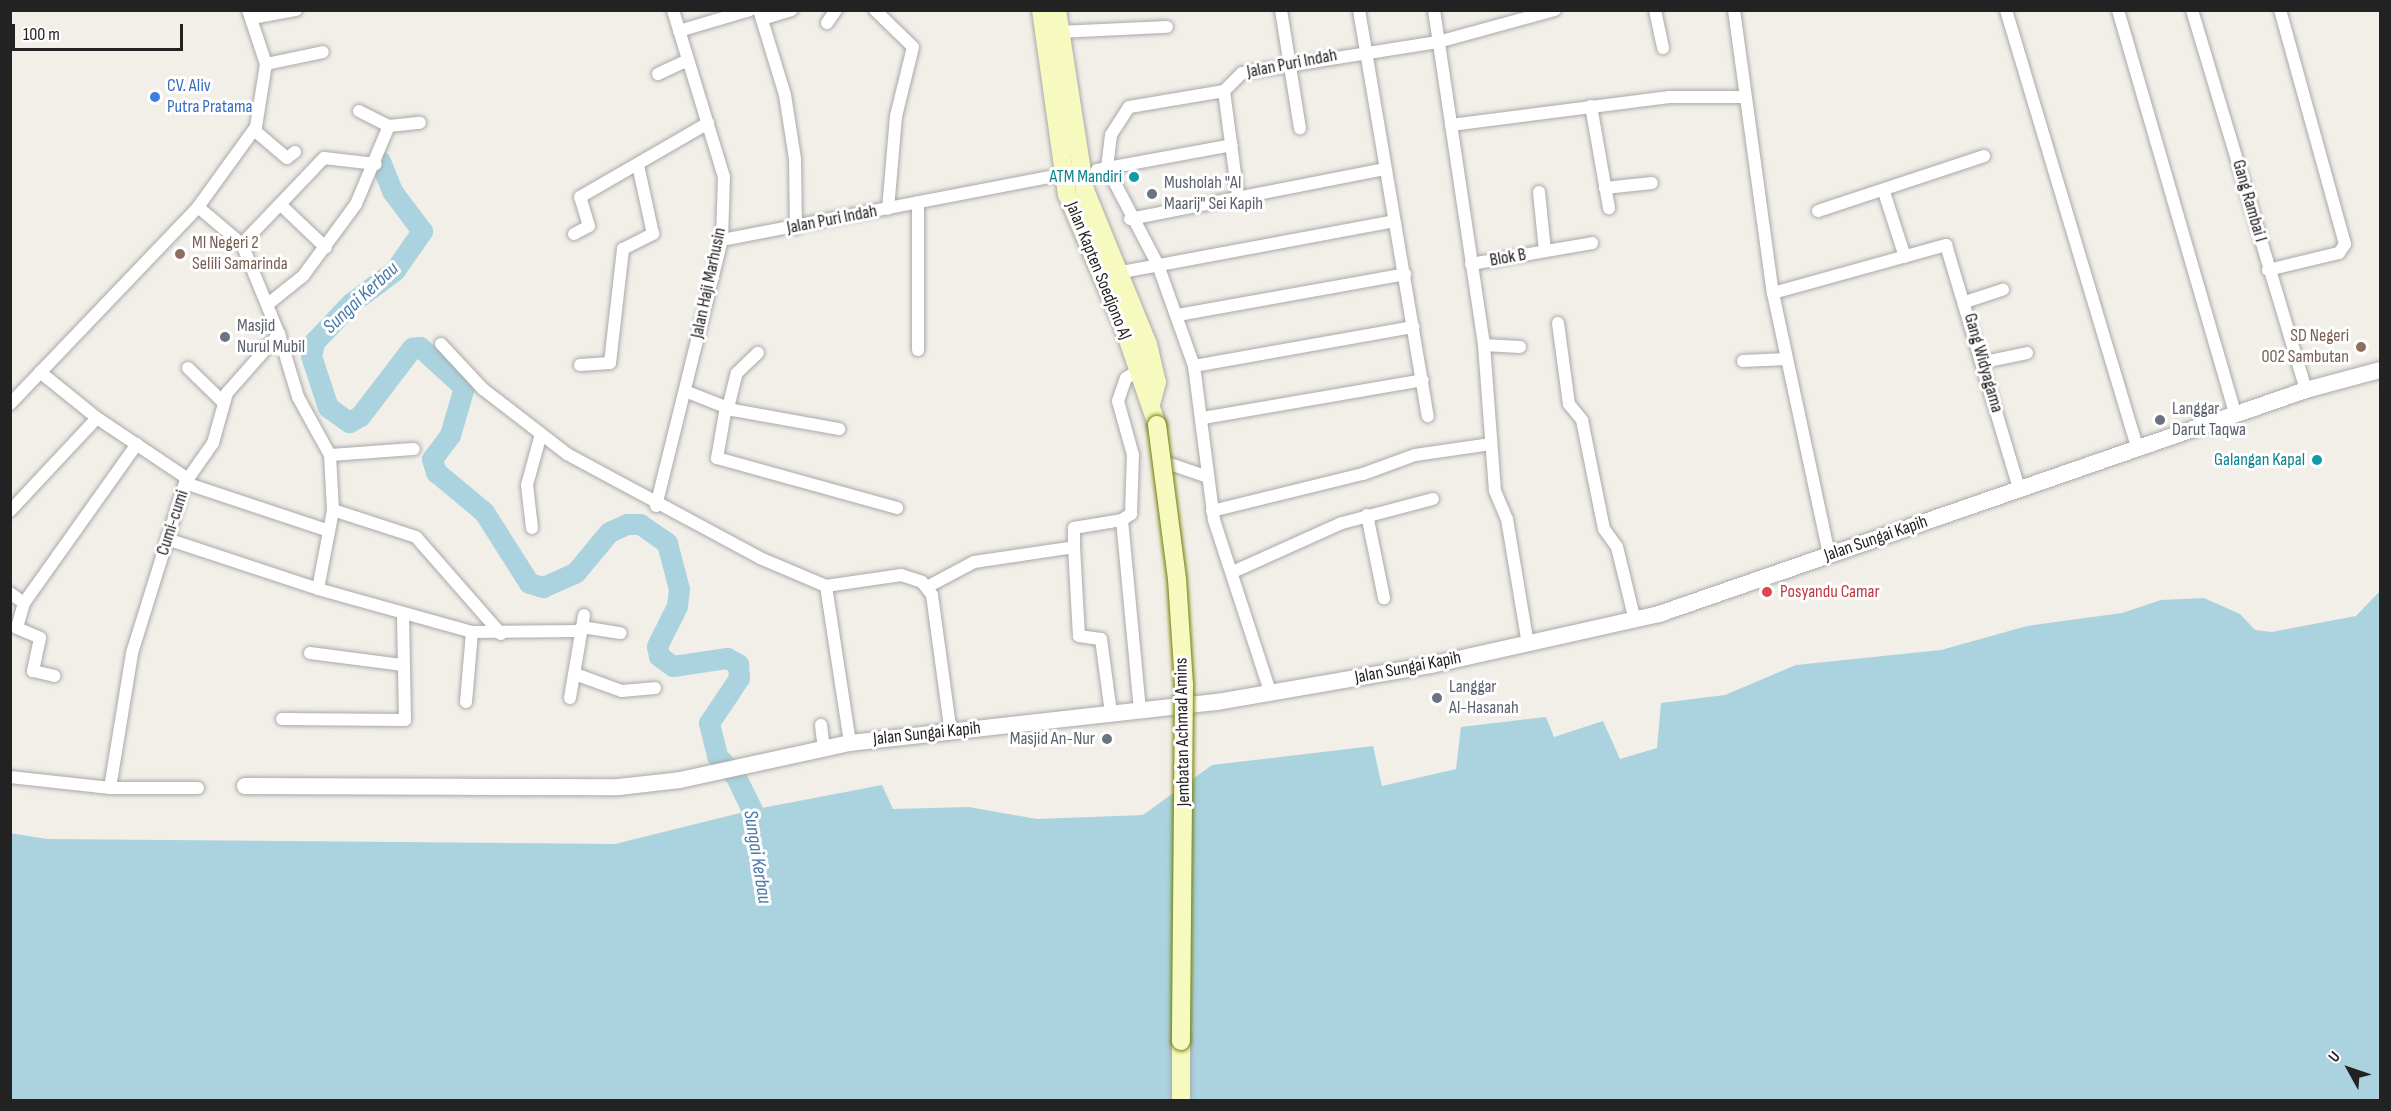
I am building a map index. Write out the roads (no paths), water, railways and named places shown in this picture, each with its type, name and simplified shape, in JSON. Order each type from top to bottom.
[{"type":"main road","name":"Jalan Kapten Soedjono AJ","points":[[1041,10],[1067,194],[1147,385]]},
{"type":"main road","name":"Jalan Kapten Soedjono AJ","points":[[1057,10],[1085,190],[1122,272],[1147,385]]},
{"type":"main road","name":"Jembatan Achmad Amins","points":[[1147,385],[1157,425],[1177,579],[1184,685],[1181,1101]]},
{"type":"street","points":[[10,404],[198,207],[254,129],[262,110],[266,64],[250,14],[296,10]]},
{"type":"street","name":"Jalan Haji Marhusin","points":[[656,506],[722,240],[724,177],[673,10]]},
{"type":"street","points":[[679,31],[750,10]]},
{"type":"street","points":[[792,10],[761,15],[785,95],[795,159],[796,228]]},
{"type":"street","points":[[827,23],[836,10]]},
{"type":"street","points":[[875,10],[913,47],[896,116],[888,209]]},
{"type":"street","points":[[1281,10],[1300,128]]},
{"type":"street","points":[[1359,10],[1383,169],[1405,274],[1428,416]]},
{"type":"street","points":[[1434,10],[1484,345],[1495,491],[1507,519],[1528,645]]},
{"type":"street","name":"Jalan Puri Indah","points":[[1238,196],[1224,91],[1242,73],[1289,62],[1438,42],[1555,10]]},
{"type":"street","points":[[1655,10],[1663,48]]},
{"type":"street","points":[[1734,10],[1742,97],[1773,293],[1829,555]]},
{"type":"street","points":[[2006,10],[2138,449]]},
{"type":"street","points":[[2118,10],[2236,416]]},
{"type":"street","name":"Gang Rambai I","points":[[2192,10],[2268,270],[2306,390]]},
{"type":"street","points":[[2268,270],[2339,253],[2345,244],[2280,10]]},
{"type":"street","points":[[1059,32],[1167,27]]},
{"type":"street","points":[[266,64],[322,52]]},
{"type":"street","points":[[658,74],[688,60]]},
{"type":"street","points":[[1224,91],[1129,107],[1111,135],[1102,169],[1158,265],[1178,315],[1194,366],[1203,418],[1212,511],[1235,572],[1271,694]]},
{"type":"street","points":[[1451,125],[1669,97],[1742,97]]},
{"type":"street","points":[[1591,106],[1609,208]]},
{"type":"street","points":[[359,111],[389,126],[420,123]]},
{"type":"street","points":[[574,234],[590,226],[579,198],[708,123]]},
{"type":"street","points":[[268,304],[303,276],[326,248],[376,164],[389,126]]},
{"type":"street","points":[[254,129],[287,158],[295,153]]},
{"type":"street","points":[[1102,169],[1232,145]]},
{"type":"street","points":[[1818,211],[1884,192],[1984,156]]},
{"type":"street","points":[[242,244],[283,207],[324,158],[376,164]]},
{"type":"street","points":[[580,365],[610,363],[622,249],[653,234],[638,165]]},
{"type":"street","points":[[1131,219],[1383,169]]},
{"type":"street","name":"Jalan Puri Indah","points":[[722,240],[796,228],[1048,177]]},
{"type":"street","points":[[1605,188],[1652,183]]},
{"type":"street","name":"Blok B","points":[[1539,192],[1545,251]]},
{"type":"street","points":[[1773,293],[1905,257],[1884,192]]},
{"type":"street","points":[[918,202],[918,350]]},
{"type":"street","points":[[198,207],[242,244],[279,334],[298,397],[330,455],[333,510],[318,589]]},
{"type":"street","points":[[283,207],[326,248]]},
{"type":"street","points":[[1122,272],[1394,221]]},
{"type":"street","name":"Blok B","points":[[1471,264],[1592,243]]},
{"type":"street","name":"Gang Widyagama","points":[[1905,257],[1946,245],[1950,252],[2019,489]]},
{"type":"street","points":[[1178,315],[1405,274]]},
{"type":"street","points":[[1965,302],[2003,290]]},
{"type":"street","points":[[1558,323],[1569,404],[1582,420],[1604,529],[1617,547],[1635,621]]},
{"type":"street","points":[[1194,366],[1414,327]]},
{"type":"street","name":"Cumi-cumi","points":[[110,788],[132,653],[187,481],[213,443],[224,403],[232,386],[279,334]]},
{"type":"street","points":[[441,344],[483,389],[541,434],[656,506],[826,586],[901,575],[927,587]]},
{"type":"street","points":[[1484,345],[1520,347]]},
{"type":"street","points":[[758,353],[737,373],[727,407],[717,458],[897,508]]},
{"type":"street","points":[[1983,362],[2027,353]]},
{"type":"street","points":[[1743,361],[1786,359]]},
{"type":"street","points":[[188,368],[224,403]]},
{"type":"street","name":"Jalan Sungai Kapih","points":[[245,786],[400,790],[619,787],[709,773],[850,743],[1271,694],[1528,645],[1635,621],[2306,390],[2380,370]]},
{"type":"street","points":[[40,372],[97,418],[187,481],[329,531]]},
{"type":"street","points":[[1111,713],[1101,639],[1080,636],[1074,528],[1122,520],[1131,514],[1133,455],[1118,400],[1126,378],[1147,385]]},
{"type":"street","points":[[1203,418],[1423,380]]},
{"type":"street","points":[[685,391],[727,407],[839,429]]},
{"type":"street","points":[[10,511],[97,418]]},
{"type":"street","points":[[532,528],[528,478],[541,434]]},
{"type":"street","points":[[54,676],[33,671],[40,638],[17,628],[24,603],[137,444]]},
{"type":"street","points":[[1212,511],[1363,474],[1415,455],[1491,444]]},
{"type":"street","points":[[330,455],[414,448]]},
{"type":"street","points":[[1170,464],[1207,477]]},
{"type":"street","points":[[1235,572],[1367,515],[1433,499]]},
{"type":"street","points":[[333,510],[416,537],[501,634]]},
{"type":"street","points":[[1367,515],[1384,598]]},
{"type":"street","points":[[1122,520],[1140,710]]},
{"type":"street","points":[[167,539],[403,615],[472,632],[501,634],[582,624],[621,633]]},
{"type":"street","points":[[927,587],[974,562],[1074,547]]},
{"type":"street","points":[[826,586],[850,743]]},
{"type":"street","points":[[927,587],[951,733]]},
{"type":"street","points":[[10,593],[24,603]]},
{"type":"street","points":[[282,719],[405,720],[403,615]]},
{"type":"street","points":[[570,698],[582,624]]},
{"type":"street","points":[[466,702],[472,632]]},
{"type":"street","points":[[310,653],[403,665]]},
{"type":"street","points":[[575,674],[620,691],[655,688]]},
{"type":"street","points":[[821,725],[824,748]]},
{"type":"street","points":[[10,777],[110,788],[198,788]]},
{"type":"water","points":[[2380,591],[2380,1100],[11,1100],[10,833],[47,839],[615,844],[752,810],[882,785],[893,809],[969,807],[1037,819],[1143,815],[1212,765],[1373,746],[1382,786],[1456,769],[1461,727],[1546,717],[1554,737],[1603,721],[1620,759],[1657,748],[1661,703],[1725,695],[1796,665],[1941,650],[2027,626],[2122,613],[2161,600],[2204,598],[2240,614],[2255,630],[2272,632],[2356,616]]},
{"type":"waterway","name":"Sungai Kerbau","points":[[380,161],[392,191],[422,231],[395,270],[351,303],[314,342],[311,356],[328,407],[349,422],[360,416],[412,348],[420,347],[464,387],[450,435],[432,459],[436,472],[484,512],[529,583],[543,587],[575,573],[609,532],[627,524],[640,524],[667,543],[679,589],[677,606],[657,646],[659,656],[673,666],[727,658],[738,664],[739,678],[709,723],[717,756],[735,775],[752,810],[756,838]]},
{"type":"place","name":"CV. Aliv Putra Pratama","points":[[155,97]]},
{"type":"place","name":"ATM Mandiri","points":[[1134,177]]},
{"type":"place","name":"Musholah \"Al Maarij\" Sei Kapih","points":[[1152,194]]},
{"type":"place","name":"MI Negeri 2 Selili Samarinda","points":[[180,254]]},
{"type":"place","name":"Masjid Nurul Mubil","points":[[225,337]]},
{"type":"place","name":"SD Negeri 002 Sambutan","points":[[2361,347]]},
{"type":"place","name":"Langgar Darut Taqwa","points":[[2160,420]]},
{"type":"place","name":"Galangan Kapal","points":[[2317,460]]},
{"type":"place","name":"Posyandu Camar","points":[[1767,592]]},
{"type":"place","name":"Langgar Al-Hasanah","points":[[1437,698]]},
{"type":"place","name":"Masjid An-Nur","points":[[1107,739]]}]
